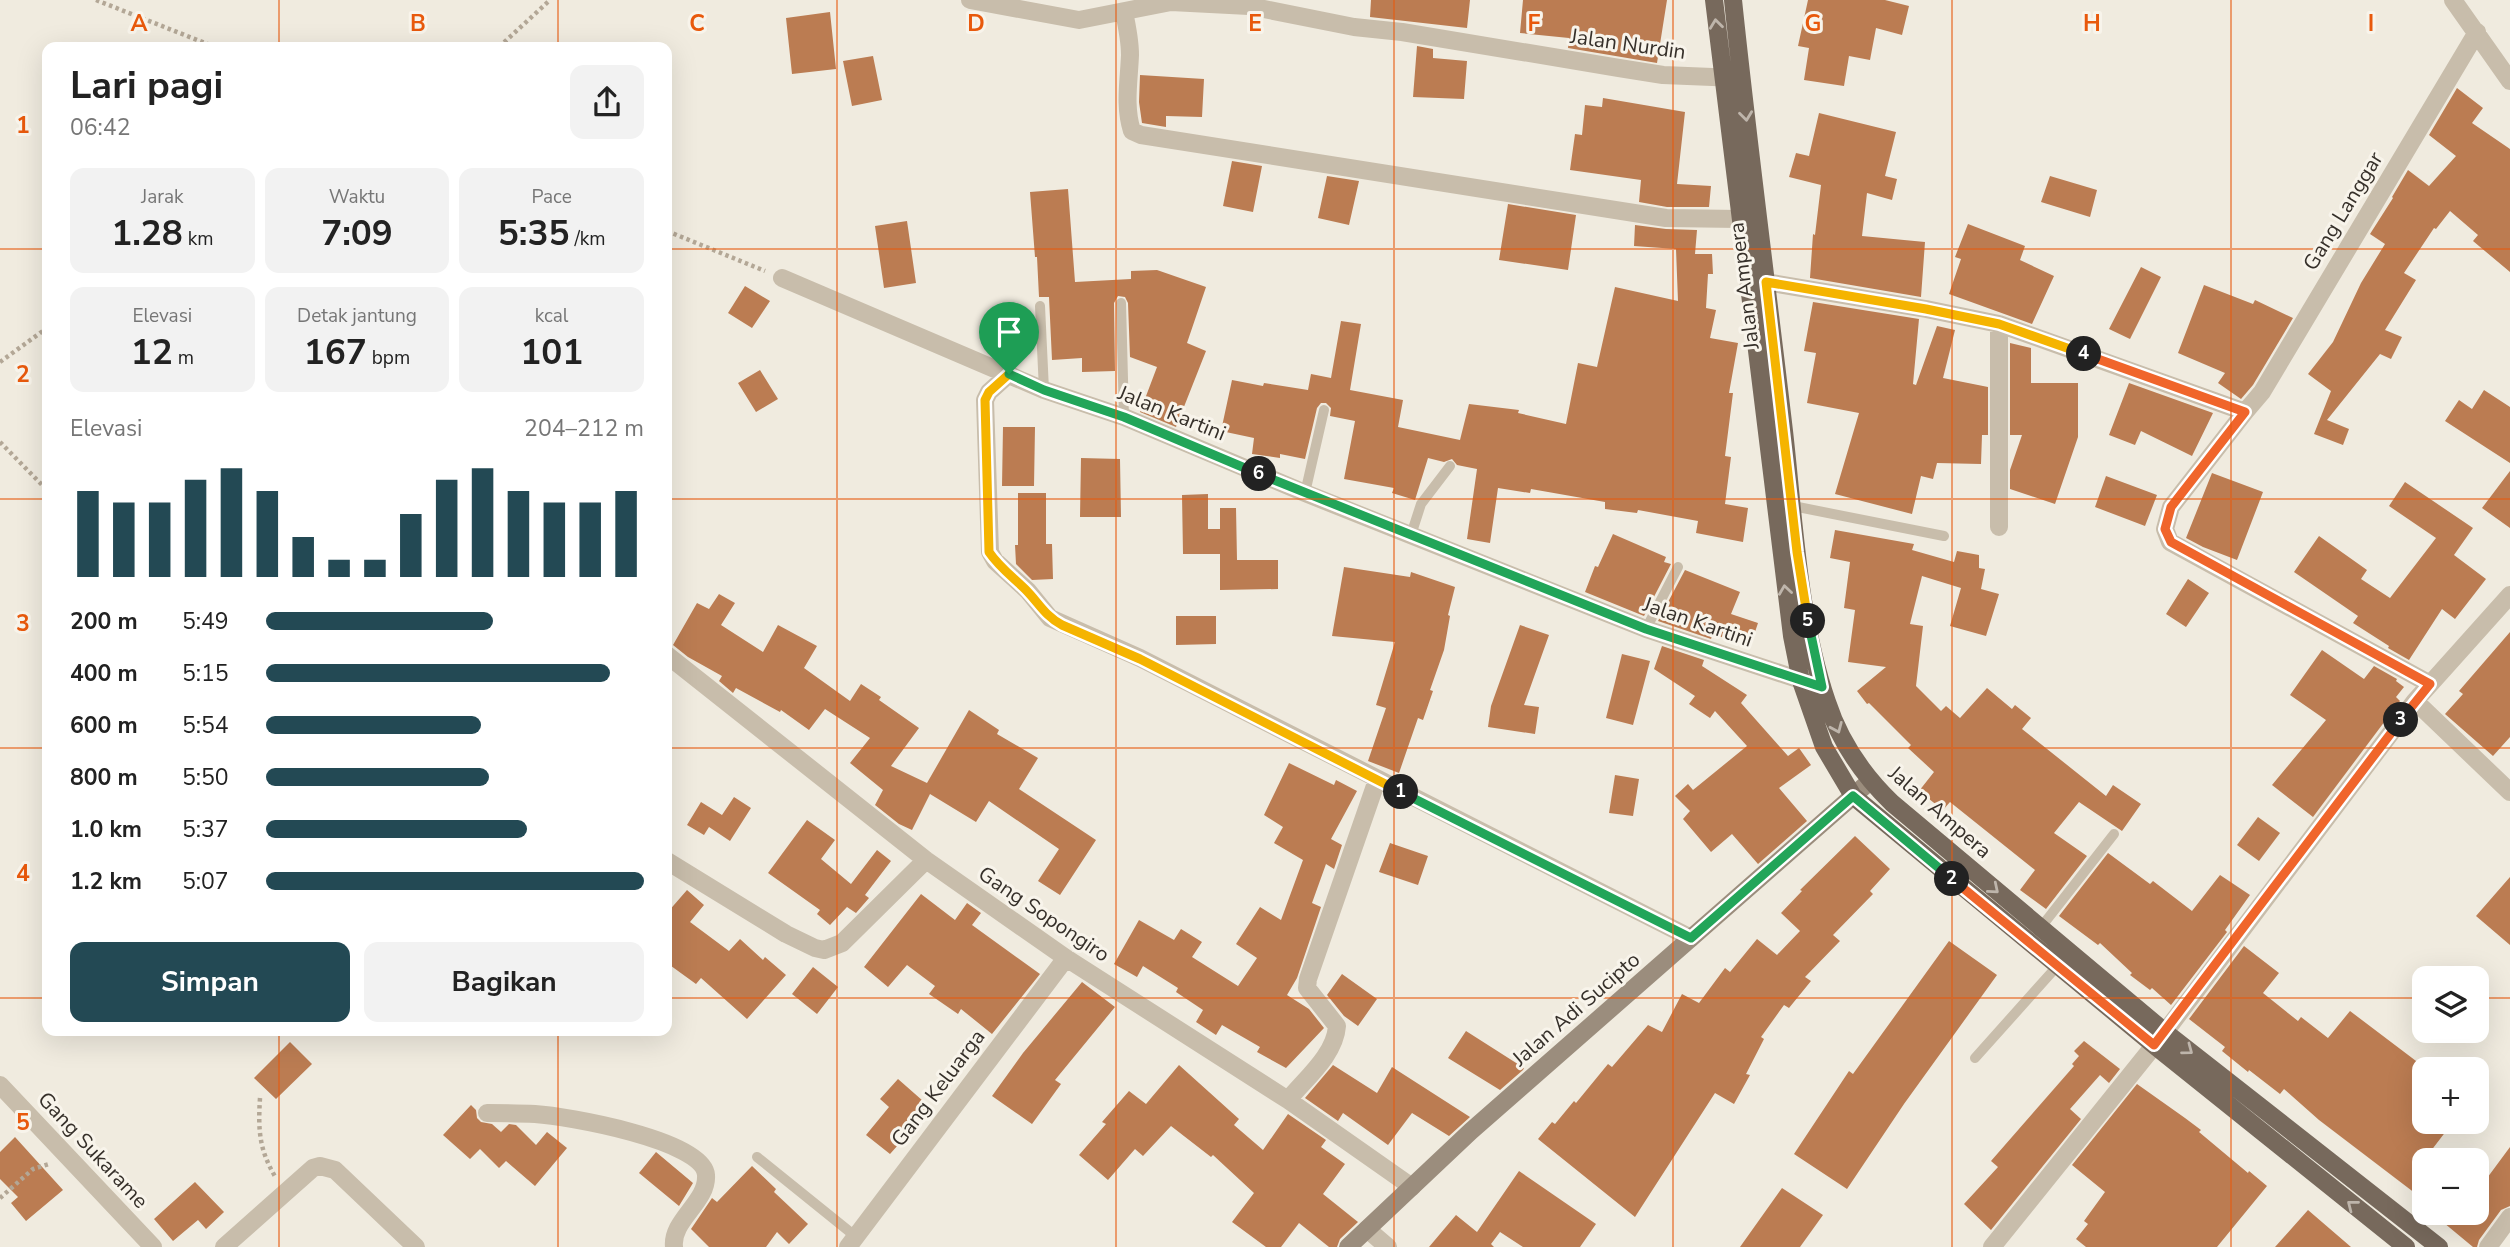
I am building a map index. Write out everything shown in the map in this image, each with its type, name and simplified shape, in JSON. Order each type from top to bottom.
[{"type":"main road","name":"Jalan Ampera","points":[[1714,0],[1783,579],[1801,681],[1824,747],[1853,796],[2057,966],[2159,1038],[2432,1245]]},
{"type":"main road","name":"Jalan Ampera","points":[[1733,0],[1797,552],[1822,687],[1838,732],[1869,782],[1892,803],[2069,952],[2159,1038],[2406,1247]]},
{"type":"street","name":"Jalan Nurdin","points":[[970,0],[1079,20],[1171,2],[1249,6],[1354,27],[1402,32],[1663,75],[1742,78]]},
{"type":"street","points":[[2453,0],[2510,81]]},
{"type":"street","points":[[1124,12],[1130,45],[1128,119],[1132,131],[1141,135],[1666,218],[1739,219]]},
{"type":"street","name":"Gang Langgar","points":[[2430,684],[2171,542],[2165,529],[2171,507],[2262,392],[2477,32]]},
{"type":"street","name":"Jalan Kartini","points":[[782,278],[1044,390],[1124,417],[1305,493],[1646,629],[1822,687]]},
{"type":"street","points":[[1766,282],[1999,324],[2245,412]]},
{"type":"street","points":[[1999,324],[1999,527]]},
{"type":"street","points":[[1009,374],[989,392],[984,408],[989,552],[1049,618],[1140,659],[1691,938]]},
{"type":"street","points":[[1992,1247],[2159,1038],[2415,701],[2510,595]]},
{"type":"street","name":"Gang Sopongiro","points":[[672,659],[926,860],[1066,958],[1288,1100],[1412,1187]]},
{"type":"street","points":[[2415,701],[2510,792]]},
{"type":"street","points":[[1288,1100],[1331,1046],[1336,1035],[1337,1026],[1307,988],[1308,979],[1377,780]]},
{"type":"street","name":"Jalan Adi Sucipto","points":[[1348,1247],[1471,1131],[1869,782]]},
{"type":"street","points":[[672,864],[786,934],[824,950],[842,943],[926,860]]},
{"type":"street","name":"Gang Keluarga","points":[[851,1241],[1066,958]]},
{"type":"street","name":"Gang Sukarame","points":[[0,1085],[153,1247]]},
{"type":"street","points":[[487,1113],[535,1114],[576,1119],[646,1136],[694,1157],[705,1168],[707,1179],[673,1240],[674,1247]]},
{"type":"street","points":[[224,1247],[313,1168],[327,1167],[335,1170],[416,1247]]},
{"type":"street","points":[[2488,1247],[2510,1217]]},
{"type":"street","points":[[1367,1229],[1388,1247]]},
{"type":"lane","points":[[1121,303],[1124,417]]},
{"type":"lane","points":[[1040,306],[1044,390]]},
{"type":"lane","points":[[1305,493],[1324,410]]},
{"type":"lane","points":[[1412,535],[1421,504],[1450,466]]},
{"type":"lane","points":[[1793,506],[1944,536]]},
{"type":"lane","points":[[1646,629],[1678,567]]},
{"type":"lane","points":[[2028,942],[2114,834]]},
{"type":"lane","points":[[1975,1058],[2069,952]]},
{"type":"lane","points":[[757,1157],[851,1241]]},
{"type":"path","points":[[96,0],[202,42]]},
{"type":"path","points":[[504,42],[550,0]]},
{"type":"path","points":[[672,232],[782,278]]},
{"type":"path","points":[[0,362],[42,332]]},
{"type":"path","points":[[0,442],[42,485]]},
{"type":"path","points":[[260,1098],[258,1125],[261,1150],[285,1193]]},
{"type":"path","points":[[0,1198],[33,1169],[70,1158]]},
{"type":"building","points":[[1371,0],[1470,0],[1467,28],[1370,17]]},
{"type":"building","points":[[1523,0],[1667,0],[1657,63],[1568,48],[1569,38],[1520,33]]},
{"type":"building","points":[[1808,0],[1885,0],[1909,6],[1902,35],[1876,28],[1870,60],[1849,56],[1844,86],[1804,80],[1809,48],[1798,46]]},
{"type":"building","points":[[830,12],[836,69],[792,74],[786,18]]},
{"type":"building","points":[[1417,46],[1433,49],[1433,58],[1467,61],[1464,99],[1413,97]]},
{"type":"building","points":[[873,56],[882,100],[852,106],[843,61]]},
{"type":"building","points":[[1140,75],[1204,79],[1202,117],[1166,116],[1166,127],[1142,123],[1139,102]]},
{"type":"building","points":[[2457,88],[2483,108],[2472,123],[2510,149],[2510,272],[2473,241],[2478,235],[2450,211],[2436,229],[2434,228],[2404,273],[2416,280],[2385,330],[2402,337],[2391,359],[2380,354],[2327,420],[2349,429],[2343,445],[2314,434],[2331,391],[2308,374],[2333,342],[2361,283],[2385,244],[2370,234],[2408,170],[2429,186],[2456,156],[2429,135]]},
{"type":"building","points":[[1603,98],[1685,112],[1677,184],[1711,186],[1709,207],[1667,207],[1639,202],[1641,180],[1570,170],[1575,134],[1582,135],[1585,105],[1602,107]]},
{"type":"building","points":[[1819,113],[1896,132],[1885,176],[1897,179],[1892,200],[1867,193],[1862,236],[1925,242],[1921,297],[1810,278],[1813,234],[1815,235],[1821,185],[1789,177],[1796,153],[1809,156]]},
{"type":"building","points":[[1232,161],[1262,166],[1253,212],[1223,206]]},
{"type":"building","points":[[1327,176],[1359,181],[1349,225],[1318,218]]},
{"type":"building","points":[[2050,176],[2097,190],[2090,217],[2041,202]]},
{"type":"building","points":[[1068,189],[1075,282],[1131,279],[1131,271],[1157,270],[1206,287],[1187,343],[1206,351],[1176,427],[1140,412],[1157,367],[1130,357],[1128,303],[1125,297],[1118,296],[1114,303],[1115,371],[1082,372],[1082,358],[1052,360],[1049,297],[1039,297],[1030,192]]},
{"type":"building","points":[[1508,204],[1576,215],[1568,270],[1499,260]]},
{"type":"building","points":[[907,221],[916,283],[884,288],[875,226]]},
{"type":"building","points":[[1968,224],[2025,246],[2020,260],[2054,276],[2032,324],[1949,294],[1961,259],[1955,257]]},
{"type":"building","points":[[1635,225],[1697,230],[1695,254],[1712,254],[1713,274],[1708,274],[1706,308],[1716,310],[1710,338],[1738,343],[1729,393],[1733,393],[1725,456],[1731,457],[1725,504],[1748,508],[1743,542],[1696,533],[1698,521],[1638,510],[1637,513],[1605,509],[1605,502],[1531,489],[1530,493],[1498,488],[1490,543],[1467,539],[1477,469],[1457,465],[1452,459],[1444,462],[1428,458],[1415,500],[1392,493],[1394,488],[1344,479],[1355,421],[1330,416],[1331,408],[1326,403],[1321,403],[1317,408],[1305,459],[1280,454],[1280,458],[1252,454],[1254,438],[1221,431],[1232,380],[1308,390],[1311,374],[1331,378],[1341,321],[1361,324],[1350,390],[1403,400],[1398,427],[1460,440],[1469,404],[1519,410],[1518,413],[1566,424],[1578,363],[1597,367],[1615,287],[1678,301],[1676,249],[1634,246]]},
{"type":"building","points":[[2141,267],[2161,277],[2130,339],[2109,329]]},
{"type":"building","points":[[2204,285],[2253,304],[2255,300],[2293,318],[2253,385],[2241,399],[2218,383],[2225,373],[2178,353]]},
{"type":"building","points":[[745,286],[770,301],[752,328],[728,313]]},
{"type":"building","points":[[1813,302],[1919,319],[1913,384],[1916,385],[1937,326],[1955,330],[1943,378],[1988,387],[1988,435],[1982,435],[1981,464],[1937,463],[1933,479],[1921,476],[1912,514],[1835,494],[1859,413],[1807,403],[1816,353],[1804,351]]},
{"type":"building","points":[[2010,343],[2031,348],[2031,383],[2078,383],[2078,437],[2055,504],[2010,489],[2010,470],[2022,435],[2010,435]]},
{"type":"building","points":[[760,370],[778,399],[756,412],[738,383]]},
{"type":"building","points":[[2129,383],[2213,413],[2192,456],[2141,431],[2135,445],[2109,435]]},
{"type":"building","points":[[2484,390],[2510,407],[2510,463],[2445,421],[2459,400],[2472,409]]},
{"type":"building","points":[[1003,427],[1035,427],[1034,486],[1002,486]]},
{"type":"building","points":[[1081,458],[1120,459],[1121,517],[1080,517]]},
{"type":"building","points":[[2510,471],[2510,528],[2482,508]]},
{"type":"building","points":[[2212,473],[2263,492],[2237,560],[2186,538]]},
{"type":"building","points":[[2106,476],[2157,495],[2145,526],[2095,507]]},
{"type":"building","points":[[2405,482],[2473,528],[2454,555],[2486,579],[2455,619],[2442,609],[2409,660],[2353,623],[2358,616],[2294,572],[2319,536],[2367,570],[2361,579],[2390,598],[2436,538],[2389,506]]},
{"type":"building","points":[[1018,493],[1046,493],[1046,544],[1052,544],[1053,579],[1032,580],[1016,564]]},
{"type":"building","points":[[1208,494],[1208,529],[1220,529],[1220,508],[1236,508],[1237,560],[1278,560],[1278,589],[1220,590],[1220,554],[1183,554],[1182,495]]},
{"type":"building","points":[[1835,530],[1914,544],[1912,550],[1954,562],[1957,551],[1979,555],[1979,568],[1985,569],[1981,589],[1999,594],[1986,636],[1950,626],[1961,588],[1922,576],[1910,624],[1923,626],[1916,686],[1941,711],[1946,706],[1960,718],[1987,688],[2012,709],[2015,705],[2031,718],[2022,729],[2106,796],[2113,785],[2141,804],[2122,831],[2079,802],[2054,833],[2087,856],[2046,909],[2020,890],[2035,870],[1950,802],[1943,810],[1919,791],[1934,772],[1908,748],[1911,745],[1867,704],[1857,691],[1886,667],[1848,662],[1855,610],[1844,608],[1850,562],[1830,558]]},
{"type":"building","points":[[1613,534],[1666,557],[1664,562],[1671,564],[1644,616],[1585,592],[1595,566],[1598,567]]},
{"type":"building","points":[[1344,567],[1410,577],[1411,572],[1455,587],[1444,650],[1430,690],[1433,691],[1423,720],[1418,718],[1399,773],[1368,761],[1386,708],[1376,705],[1395,642],[1332,636]]},
{"type":"building","points":[[1685,570],[1740,592],[1731,614],[1758,623],[1750,647],[1713,634],[1711,639],[1658,621]]},
{"type":"building","points":[[2188,579],[2209,593],[2186,627],[2166,614]]},
{"type":"building","points":[[719,594],[735,603],[721,625],[763,652],[778,625],[817,646],[804,668],[850,701],[861,684],[919,728],[891,766],[927,783],[969,710],[999,730],[997,734],[1038,758],[1019,789],[1096,840],[1060,895],[1038,881],[1059,849],[989,801],[976,822],[930,794],[912,830],[899,824],[875,805],[883,790],[850,763],[870,738],[825,709],[809,730],[781,710],[780,712],[736,688],[733,693],[719,681],[722,676],[688,657],[673,645],[697,603],[709,609]]},
{"type":"building","points":[[1176,616],[1216,616],[1216,644],[1176,645]]},
{"type":"building","points":[[1520,625],[1549,635],[1524,705],[1539,707],[1535,734],[1488,727],[1491,706]]},
{"type":"building","points":[[2510,632],[2510,737],[2493,756],[2445,714],[2463,694],[2459,691]]},
{"type":"building","points":[[1662,646],[1704,660],[1702,666],[1747,695],[1741,703],[1788,756],[1799,748],[1811,765],[1779,788],[1807,821],[1758,864],[1732,834],[1711,852],[1683,819],[1690,811],[1675,796],[1688,784],[1693,790],[1747,746],[1715,711],[1710,718],[1689,704],[1695,696],[1654,669]]},
{"type":"building","points":[[2322,650],[2364,679],[2374,666],[2397,679],[2404,687],[2396,697],[2400,701],[2313,817],[2272,785],[2326,720],[2290,695]]},
{"type":"building","points":[[1622,654],[1650,661],[1633,725],[1606,718]]},
{"type":"building","points":[[1289,763],[1334,785],[1336,780],[1357,791],[1331,839],[1342,845],[1334,869],[1326,864],[1312,903],[1321,907],[1297,978],[1287,995],[1309,1009],[1324,1028],[1286,1068],[1257,1052],[1260,1047],[1222,1025],[1216,1035],[1196,1022],[1203,1010],[1176,992],[1178,988],[1143,966],[1137,977],[1114,964],[1139,920],[1174,940],[1181,929],[1202,942],[1192,957],[1238,986],[1257,958],[1236,944],[1260,907],[1281,920],[1303,860],[1274,843],[1283,827],[1264,815]]},
{"type":"building","points":[[1615,775],[1639,779],[1633,816],[1609,813]]},
{"type":"building","points":[[734,797],[751,808],[730,841],[709,827],[704,835],[687,825],[701,802],[722,815]]},
{"type":"building","points":[[2258,817],[2280,833],[2259,861],[2237,845]]},
{"type":"building","points":[[807,820],[835,840],[821,859],[851,884],[877,850],[891,861],[865,895],[869,898],[856,913],[847,907],[830,925],[817,914],[820,910],[768,873]]},
{"type":"building","points":[[1855,836],[1890,869],[1870,891],[1873,894],[1833,935],[1840,941],[1805,977],[1811,981],[1789,1008],[1784,1005],[1761,1037],[1764,1039],[1746,1074],[1750,1075],[1734,1104],[1715,1093],[1635,1217],[1538,1139],[1574,1101],[1576,1103],[1608,1064],[1612,1067],[1648,1025],[1662,1032],[1682,994],[1699,1003],[1725,968],[1730,972],[1757,939],[1777,955],[1800,931],[1781,913],[1802,891],[1800,890]]},
{"type":"building","points":[[1390,843],[1428,856],[1418,885],[1379,872]]},
{"type":"building","points":[[2108,853],[2150,884],[2153,881],[2192,911],[2220,875],[2250,895],[2225,930],[2227,932],[2171,1005],[2152,988],[2150,990],[2130,975],[2132,973],[2100,943],[2098,945],[2059,916]]},
{"type":"building","points":[[2510,877],[2510,945],[2476,916]]},
{"type":"building","points":[[687,890],[704,905],[690,922],[729,951],[740,939],[763,960],[765,957],[786,975],[747,1019],[701,978],[696,984],[672,967],[672,907]]},
{"type":"building","points":[[921,894],[955,920],[967,903],[981,913],[972,925],[1040,974],[992,1034],[961,1009],[958,1014],[929,994],[935,986],[907,965],[888,987],[864,967]]},
{"type":"building","points":[[1949,941],[1997,975],[1904,1104],[1847,1189],[1794,1154],[1849,1071],[1853,1074]]},
{"type":"building","points":[[2244,946],[2279,973],[2263,993],[2298,1021],[2301,1017],[2328,1038],[2350,1011],[2412,1058],[2412,1134],[2444,1134],[2433,1148],[2412,1148],[2412,1191],[2319,1120],[2284,1089],[2280,1094],[2249,1070],[2248,1072],[2222,1051],[2225,1047],[2189,1019]]},
{"type":"building","points":[[813,967],[838,987],[817,1014],[792,994]]},
{"type":"building","points":[[1342,974],[1377,999],[1358,1026],[1344,1016],[1327,995]]},
{"type":"building","points":[[1082,982],[1115,1007],[1055,1080],[1061,1084],[1032,1124],[992,1096],[1023,1053]]},
{"type":"building","points":[[1466,1031],[1524,1068],[1523,1070],[1500,1090],[1448,1058]]},
{"type":"building","points":[[2084,1041],[2120,1069],[2109,1083],[2100,1075],[2070,1109],[2081,1119],[1991,1230],[1964,1204],[1998,1167],[1991,1161],[2074,1066],[2072,1064],[2079,1056],[2074,1051]]},
{"type":"building","points":[[290,1042],[312,1064],[276,1099],[254,1078]]},
{"type":"building","points":[[1179,1065],[1239,1119],[1234,1125],[1263,1150],[1288,1114],[1326,1140],[1321,1147],[1345,1164],[1323,1194],[1358,1222],[1340,1239],[1337,1247],[1329,1247],[1299,1223],[1281,1247],[1266,1247],[1232,1222],[1254,1193],[1213,1155],[1211,1157],[1171,1126],[1143,1156],[1135,1149],[1108,1180],[1079,1155],[1106,1124],[1102,1122],[1129,1091],[1146,1104]]},
{"type":"building","points":[[1333,1065],[1377,1093],[1392,1067],[1470,1117],[1449,1136],[1412,1113],[1388,1145],[1343,1113],[1338,1121],[1305,1098]]},
{"type":"building","points":[[898,1079],[931,1108],[890,1154],[866,1135],[889,1107],[880,1099]]},
{"type":"building","points":[[2137,1084],[2201,1130],[2199,1132],[2267,1186],[2217,1247],[2086,1247],[2076,1239],[2088,1224],[2084,1221],[2105,1192],[2072,1165]]},
{"type":"building","points":[[471,1105],[481,1122],[492,1124],[501,1132],[509,1124],[516,1125],[536,1145],[547,1132],[567,1148],[535,1186],[506,1161],[499,1168],[480,1149],[470,1159],[443,1135]]},
{"type":"building","points":[[15,1137],[63,1190],[26,1221],[11,1203],[18,1197],[0,1179],[0,1152]]},
{"type":"building","points":[[2510,1147],[2510,1206],[2501,1210],[2479,1240],[2477,1247],[2473,1247],[2446,1225],[2489,1225],[2489,1175]]},
{"type":"building","points":[[656,1152],[693,1183],[679,1206],[639,1173]]},
{"type":"building","points":[[752,1166],[776,1189],[774,1192],[808,1224],[789,1244],[777,1232],[766,1247],[709,1247],[691,1229],[712,1198],[717,1202]]},
{"type":"building","points":[[1519,1171],[1596,1224],[1580,1247],[1523,1247],[1500,1232],[1491,1244],[1494,1247],[1429,1247],[1456,1215],[1477,1232]]},
{"type":"building","points":[[195,1182],[224,1212],[206,1229],[198,1220],[173,1241],[154,1219]]},
{"type":"building","points":[[1782,1188],[1823,1215],[1800,1247],[1740,1247]]},
{"type":"building","points":[[2308,1210],[2351,1247],[2275,1247]]},
{"type":"route","points":[[1766,282],[1999,324],[2245,412],[2171,507],[2165,529],[2171,542],[2430,684],[2154,1045],[1853,796],[1691,938],[1140,659],[1049,618],[989,552],[984,408],[989,392],[1009,374],[1044,390],[1124,417],[1305,493],[1646,629],[1822,687],[1797,552],[1766,282]]}]
